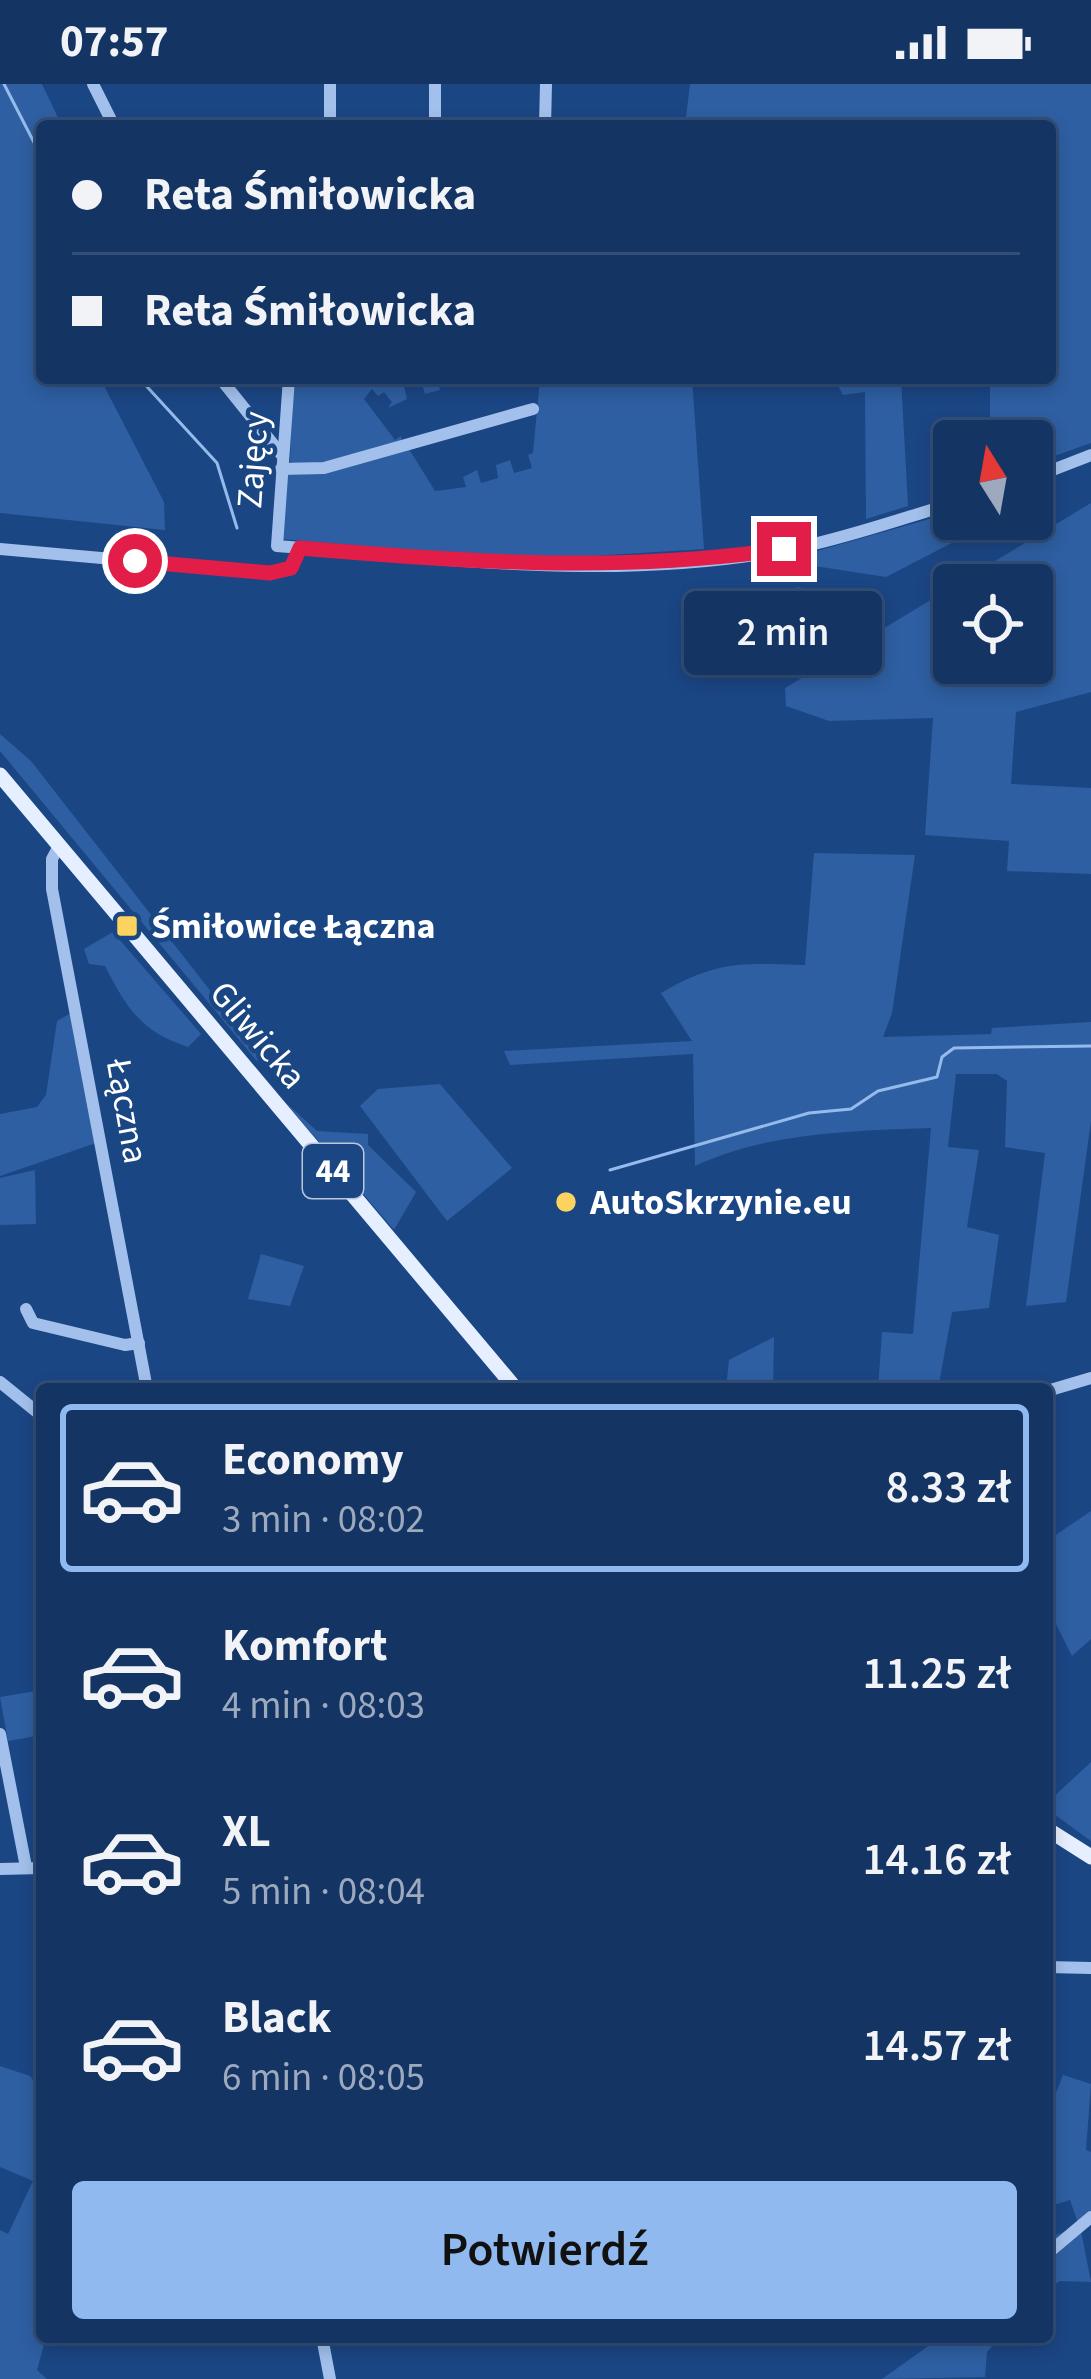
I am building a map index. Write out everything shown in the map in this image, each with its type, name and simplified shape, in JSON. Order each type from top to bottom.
[{"type":"main road","name":"Gliwicka","points":[[0,775],[511,1383]]},
{"type":"main road","points":[[1053,1833],[1091,1857]]},
{"type":"street","points":[[93,84],[111,120]]},
{"type":"street","points":[[330,84],[330,120]]},
{"type":"street","points":[[435,84],[435,120]]},
{"type":"street","points":[[545,120],[546,84]]},
{"type":"street","points":[[224,384],[281,461],[324,468],[533,409]]},
{"type":"street","name":"Zajęcy","points":[[288,384],[277,546],[300,548]]},
{"type":"street","points":[[1053,470],[1091,455]]},
{"type":"street","points":[[0,549],[270,573],[291,568],[300,548],[519,566],[643,565],[812,544],[933,509]]},
{"type":"street","name":"Łączna","points":[[59,846],[52,860],[52,889],[146,1383]]},
{"type":"street","points":[[26,1309],[33,1323],[139,1343]]},
{"type":"street","points":[[1053,1389],[1091,1378]]},
{"type":"street","points":[[0,1382],[36,1411]]},
{"type":"street","points":[[0,1734],[26,1867]]},
{"type":"street","points":[[0,1868],[36,1868]]},
{"type":"street","points":[[1053,1967],[1091,1968]]},
{"type":"street","points":[[1053,2249],[1091,2216]]},
{"type":"street","points":[[323,2343],[330,2379]]},
{"type":"shaded area","points":[[0,84],[42,84],[59,120],[36,120],[36,384],[103,384],[164,502],[165,530],[0,513]]},
{"type":"shaded area","points":[[690,84],[1091,84],[1091,443],[1053,457],[1053,420],[990,420],[990,384],[1056,384],[1056,120],[686,120]]},
{"type":"shaded area","points":[[293,384],[411,384],[404,386],[407,399],[388,408],[392,402],[384,392],[378,396],[372,389],[364,399],[395,440],[401,436],[402,441],[324,464],[290,465]]},
{"type":"shaded area","points":[[422,384],[438,384],[440,390],[425,394]]},
{"type":"shaded area","points":[[539,384],[692,384],[704,549],[528,560],[281,539],[286,475],[409,449],[435,491],[466,487],[463,477],[477,470],[481,483],[498,478],[496,465],[510,460],[514,473],[532,468],[528,455],[533,453]]},
{"type":"shaded area","points":[[837,384],[901,384],[908,506],[866,519],[865,392],[843,395]]},
{"type":"shaded area","points":[[1091,503],[1091,692],[1016,712],[1011,784],[1091,788],[1091,874],[1007,871],[1009,841],[925,835],[933,718],[829,721],[786,706],[785,688],[933,599],[933,684],[1053,684],[1053,564],[990,564],[1030,540],[1053,540],[1053,526]]},
{"type":"shaded area","points":[[933,518],[933,540],[957,540],[886,577],[782,561]]},
{"type":"shaded area","points":[[797,587],[885,601],[799,653],[791,639]]},
{"type":"shaded area","points":[[0,734],[31,761],[269,1066],[256,1060],[0,751]]},
{"type":"shaded area","points":[[814,853],[915,855],[892,1013],[883,1037],[991,1034],[992,1028],[1091,1022],[1091,1121],[1066,1302],[1026,1306],[1045,1153],[1005,1147],[1007,1081],[997,1074],[956,1074],[948,1147],[979,1150],[967,1227],[999,1235],[989,1308],[952,1312],[939,1383],[878,1383],[882,1332],[913,1334],[931,1128],[781,1140],[695,1166],[693,1054],[510,1065],[504,1051],[692,1041],[661,993],[698,974],[730,966],[805,965]]},
{"type":"shaded area","points":[[113,932],[201,1034],[188,1047],[147,1026],[128,1006],[105,966],[89,964],[84,949]]},
{"type":"shaded area","points":[[71,1013],[96,1143],[0,1176],[0,1114],[37,1107],[46,1095],[57,1021]]},
{"type":"shaded area","points":[[440,1084],[512,1168],[447,1221],[360,1106],[378,1089]]},
{"type":"shaded area","points":[[285,1102],[317,1131],[368,1134],[368,1145],[416,1192],[394,1230]]},
{"type":"shaded area","points":[[35,1170],[36,1224],[0,1225],[0,1178]]},
{"type":"shaded area","points":[[261,1254],[304,1266],[290,1306],[248,1299]]},
{"type":"shaded area","points":[[774,1337],[773,1383],[727,1383],[729,1360]]},
{"type":"shaded area","points":[[1091,1511],[1091,1639],[1072,1656],[1053,1618],[1053,1537]]},
{"type":"shaded area","points":[[36,1691],[36,1736],[8,1741],[0,1697]]},
{"type":"shaded area","points":[[1091,1762],[1091,1841],[1053,1813],[1053,1797]]},
{"type":"shaded area","points":[[0,2066],[30,2076],[36,2084],[36,2343],[44,2343],[37,2370],[47,2379],[0,2379],[0,2230],[8,2234],[33,2181],[0,2167]]},
{"type":"shaded area","points":[[1063,2075],[1091,2084],[1086,2150],[1091,2152],[1091,2212],[1078,2223],[1070,2200],[1053,2205],[1053,2100]]},
{"type":"shaded area","points":[[1081,2231],[1091,2282],[1060,2281],[1053,2285],[1053,2236]]},
{"type":"shaded area","points":[[933,2343],[995,2343],[987,2352],[985,2377],[882,2379]]},
{"type":"waterway","points":[[4,84],[36,146]]},
{"type":"waterway","points":[[145,384],[217,463],[237,528]]},
{"type":"waterway","points":[[610,1170],[809,1113],[851,1109],[878,1091],[937,1077],[942,1057],[954,1048],[1091,1046]]},
{"type":"place","name":"Śmiłowice Łączna","points":[[127,926]]},
{"type":"place","name":"AutoSkrzynie.eu","points":[[566,1202]]},
{"type":"route","points":[[135,561],[270,573],[291,568],[300,548],[519,566],[643,565],[784,549]]}]
